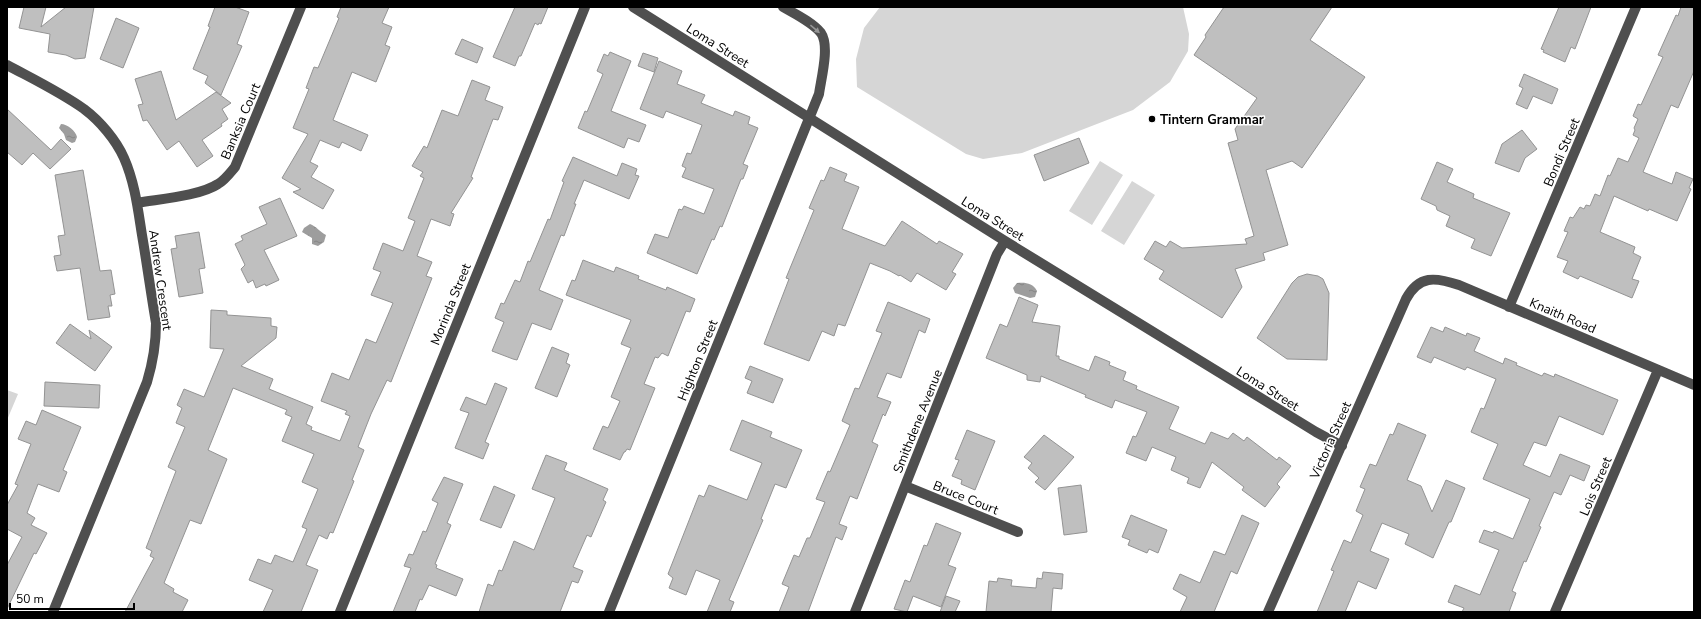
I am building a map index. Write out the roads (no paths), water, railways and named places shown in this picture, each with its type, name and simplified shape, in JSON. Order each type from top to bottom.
[{"type":"street","name":"Banksia Court","points":[[137,203],[207,190],[218,184],[229,175],[235,167],[301,7]]},
{"type":"street","name":"Morinda Street","points":[[340,612],[585,7]]},
{"type":"street","name":"Loma Street","points":[[633,7],[1005,240],[1316,432],[1342,446]]},
{"type":"street","name":"Highton Street","points":[[609,612],[819,94],[825,52],[824,41],[821,34],[812,26],[783,7]]},
{"type":"street","name":"Bondi Street","points":[[1509,307],[1636,7]]},
{"type":"street","name":"Andrew Crescent","points":[[7,65],[84,110],[100,125],[114,142],[124,158],[131,176],[137,203],[156,323],[156,340],[153,361],[147,382],[53,612]]},
{"type":"street","name":"Smithdene Avenue","points":[[855,612],[997,254],[1005,240]]},
{"type":"street","name":"Knaith Road","points":[[1420,282],[1436,279],[1447,281],[1694,385]]},
{"type":"street","name":"Victoria Street","points":[[1268,612],[1406,299],[1412,289],[1420,282]]},
{"type":"street","name":"Lois Street","points":[[1555,612],[1658,370]]},
{"type":"street","name":"Bruce Court","points":[[905,486],[1018,532]]},
{"type":"water","points":[[61,124],[75,132],[77,137],[75,142],[72,143],[66,140],[64,134],[59,128]]},
{"type":"water","points":[[310,224],[326,235],[324,242],[318,246],[312,244],[312,238],[302,232],[304,228]]},
{"type":"water","points":[[1017,283],[1026,283],[1033,286],[1037,291],[1035,297],[1030,298],[1015,293],[1013,288]]},
{"type":"place","name":"Tintern Grammar","points":[[1152,119]]}]
